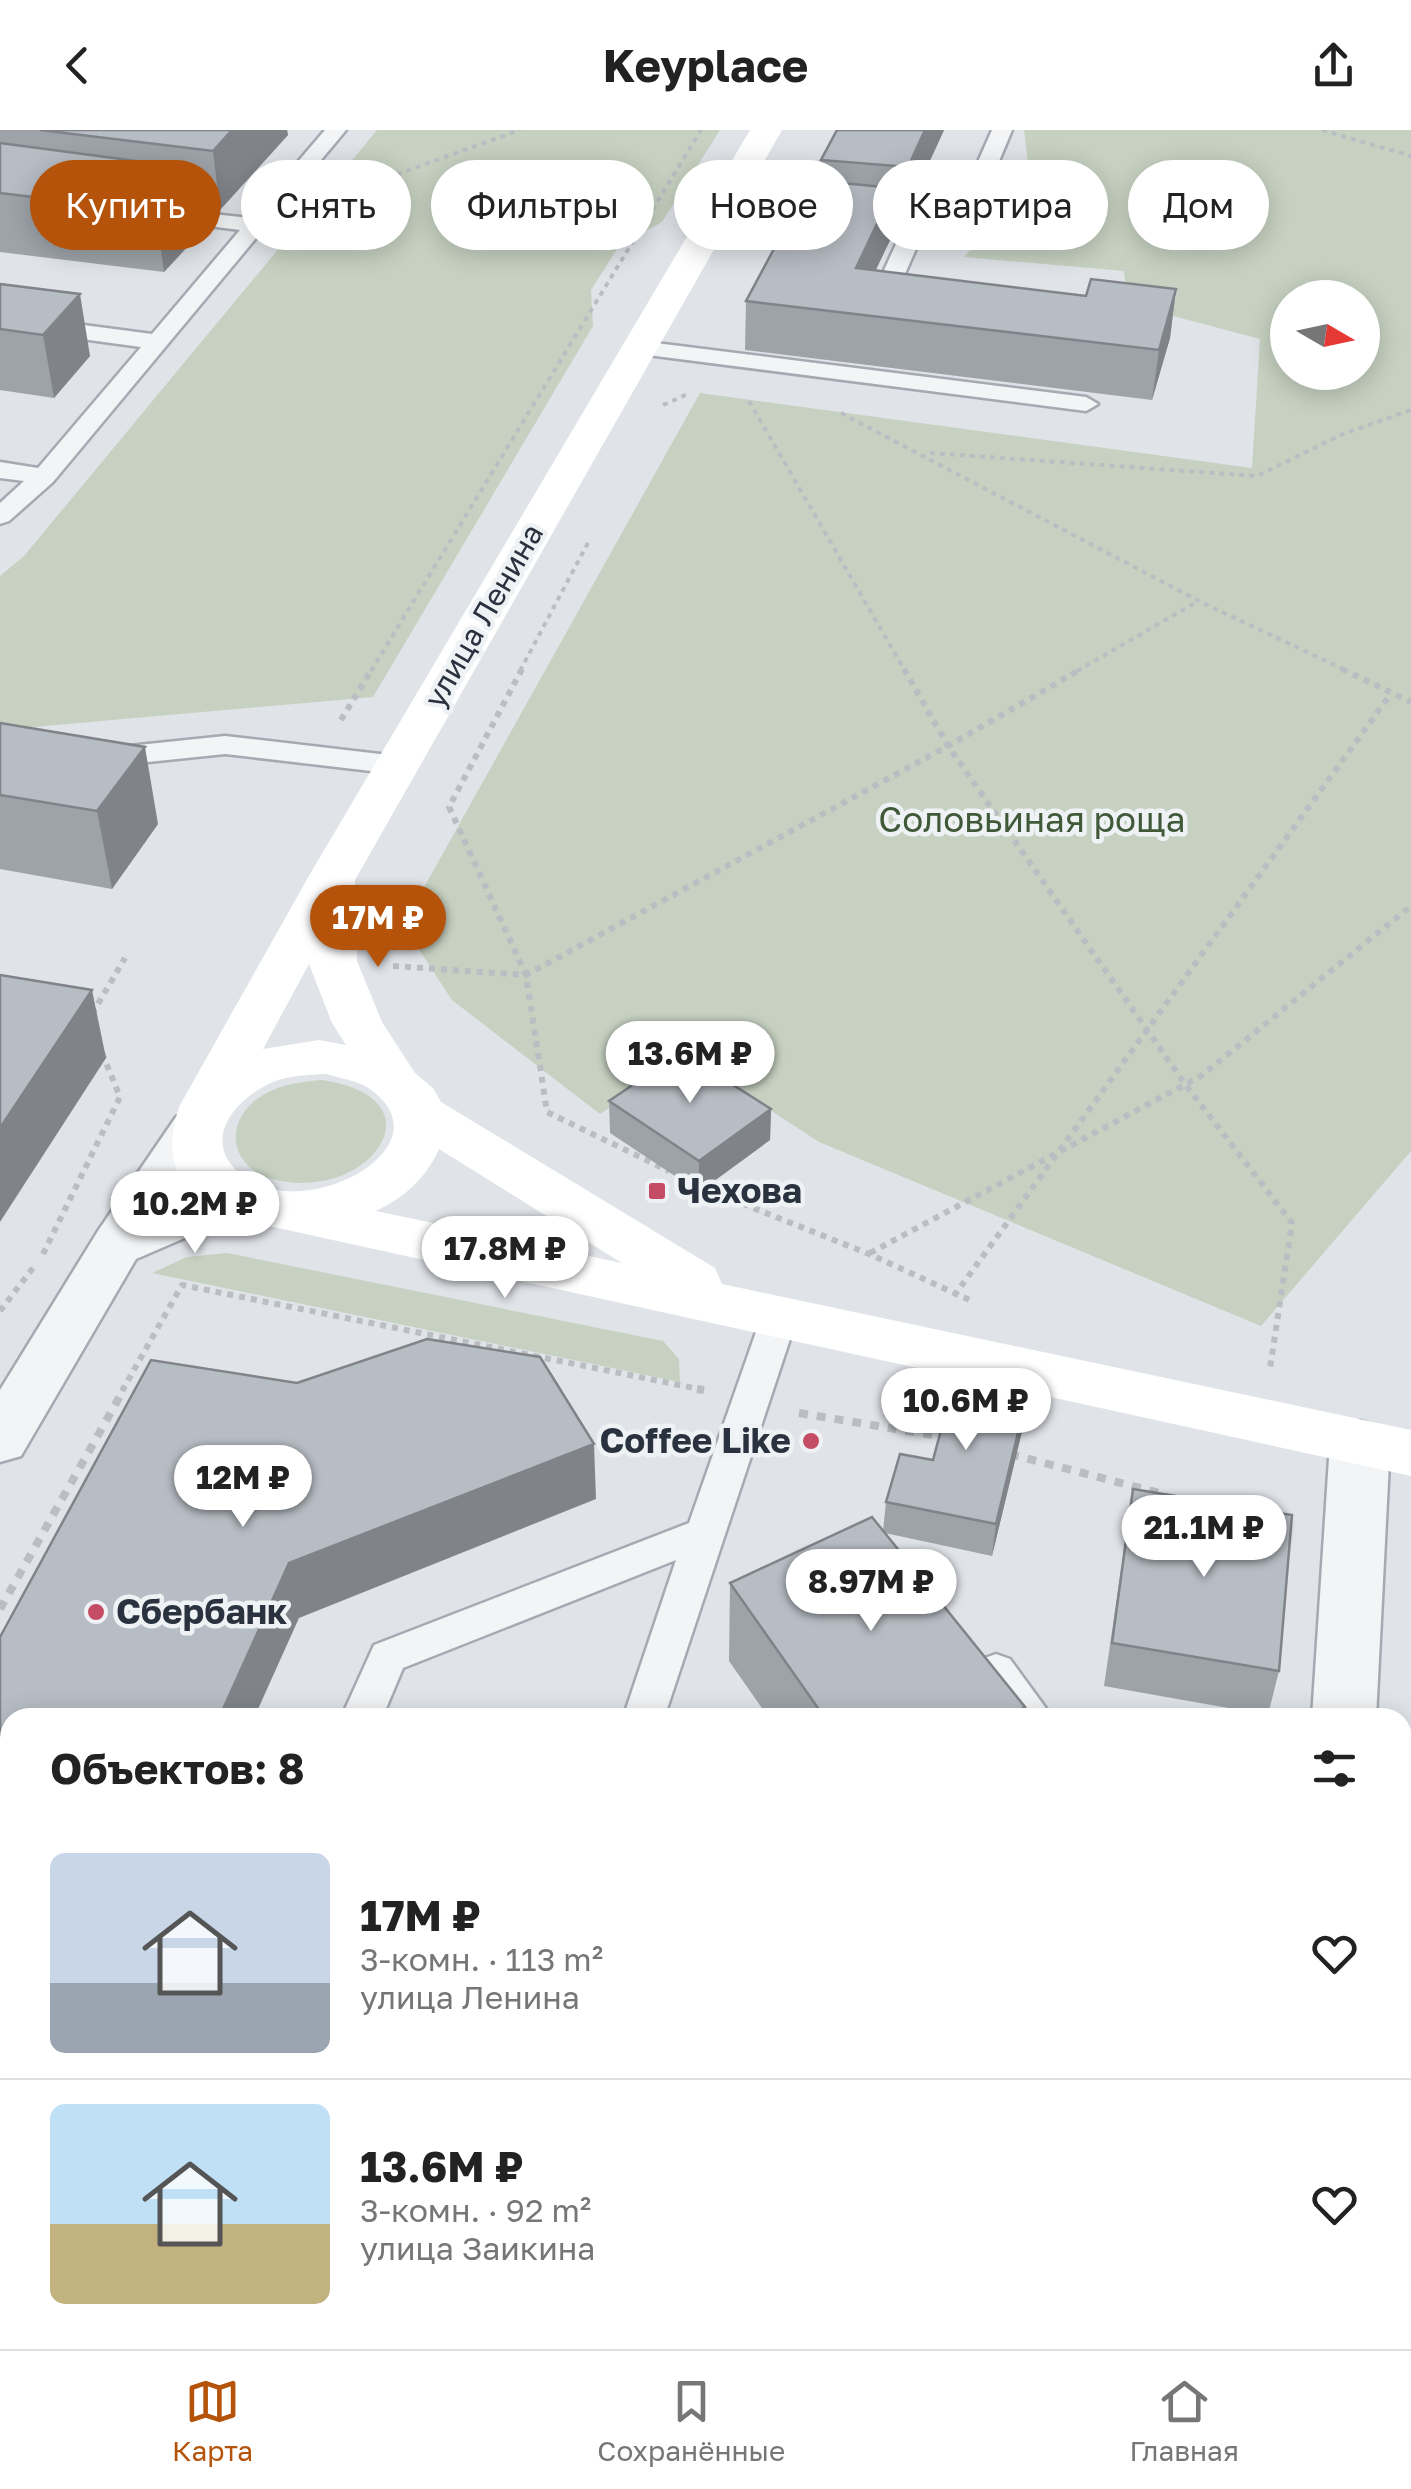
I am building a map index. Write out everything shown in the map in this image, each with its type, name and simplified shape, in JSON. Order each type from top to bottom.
[{"type":"main road","name":"улица Ленина","points":[[749,160],[766,130]]},
{"type":"main road","name":"улица Ленина","points":[[200,1118],[334,874],[697,250]]},
{"type":"main road","points":[[275,1209],[329,1209],[362,1198],[391,1181],[411,1160],[421,1136],[405,1094],[357,1023],[332,961],[334,874]]},
{"type":"main road","points":[[758,1311],[345,1060],[292,1059],[258,1068],[228,1084],[200,1118],[195,1154],[206,1176],[227,1194],[275,1209],[1385,1448]]},
{"type":"street","name":"улица Ленина","points":[[0,1440],[200,1118]]},
{"type":"street","points":[[117,1246],[168,1219],[214,1208],[275,1209]]},
{"type":"street","points":[[1346,1708],[1385,1448]]},
{"type":"lane","points":[[310,160],[336,130]]},
{"type":"lane","points":[[989,160],[1002,130]]},
{"type":"lane","points":[[0,516],[44,477],[241,241]]},
{"type":"lane","points":[[904,250],[887,288],[941,294]]},
{"type":"lane","points":[[0,321],[156,342]]},
{"type":"lane","points":[[640,348],[1086,404]]},
{"type":"lane","points":[[0,470],[44,477]]},
{"type":"lane","points":[[75,760],[225,744],[398,764]]},
{"type":"lane","points":[[646,1708],[706,1533],[758,1311]]},
{"type":"lane","points":[[365,1708],[388,1656],[706,1533]]},
{"type":"lane","points":[[967,1636],[1025,1708]]},
{"type":"path","points":[[411,169],[520,130]]},
{"type":"path","points":[[320,755],[701,130]]},
{"type":"path","points":[[1322,130],[1411,156]]},
{"type":"path","points":[[660,406],[706,385],[725,358],[948,746],[1185,1084],[1292,1223],[1268,1379]]},
{"type":"path","points":[[833,410],[923,452],[1199,601],[1390,696],[1411,702]]},
{"type":"path","points":[[923,452],[1257,476],[1343,434],[1411,410]]},
{"type":"path","points":[[596,528],[448,807],[526,975],[547,1112],[680,1177]]},
{"type":"path","points":[[332,961],[526,975],[948,746],[1199,601]]},
{"type":"path","points":[[954,1296],[1390,696]]},
{"type":"path","points":[[869,1254],[1185,1084],[1411,906]]},
{"type":"path","points":[[88,1020],[125,958]]},
{"type":"path","points":[[0,1311],[40,1258],[120,1098],[101,1051]]},
{"type":"path","points":[[697,1185],[869,1254],[954,1296],[973,1301]]},
{"type":"path","points":[[0,1608],[182,1285]]},
{"type":"path","points":[[448,1348],[464,1341]]},
{"type":"path","points":[[132,1374],[151,1378]]},
{"type":"green space","points":[[377,130],[720,130],[701,160],[674,160],[674,203],[662,222],[654,226],[654,160],[431,160],[431,250],[616,250],[591,290],[593,326],[373,697],[0,730],[0,576],[24,556],[278,250],[411,250],[411,160],[352,160]]},
{"type":"green space","name":"Соловьиная роща","points":[[1024,130],[1411,130],[1411,1151],[1261,1326],[819,1142],[687,1056],[600,1114],[452,1000],[403,925],[700,393],[1252,468],[1260,339],[1128,304],[1124,271],[964,257],[970,250],[1108,250],[1108,160],[1027,160]]},
{"type":"green space","points":[[322,1080],[359,1090],[380,1107],[386,1126],[379,1146],[363,1164],[338,1177],[307,1183],[272,1179],[258,1173],[240,1155],[236,1144],[239,1121],[246,1109],[272,1090]]},
{"type":"green space","points":[[227,1253],[663,1341],[679,1359],[680,1382],[152,1273],[187,1257]]},
{"type":"building","points":[[40,130],[232,130],[213,151]]},
{"type":"building","points":[[837,130],[925,130],[911,160],[873,160],[873,164],[821,160]]},
{"type":"building","points":[[0,143],[128,160],[30,160],[30,197],[0,193]]},
{"type":"building","points":[[853,184],[873,186],[873,232],[856,268],[1086,296],[1091,279],[1176,289],[1159,350],[746,301],[773,250],[853,250]]},
{"type":"building","points":[[0,284],[80,294],[43,335],[0,329]]},
{"type":"building","points":[[0,723],[145,747],[97,811],[0,795]]},
{"type":"building","points":[[0,975],[92,990],[0,1128]]},
{"type":"building","points":[[681,1052],[771,1109],[699,1161],[609,1101]]},
{"type":"building","points":[[427,1339],[540,1357],[594,1444],[289,1563],[224,1708],[0,1708],[0,1637],[151,1360],[297,1383]]},
{"type":"building","points":[[956,1374],[1029,1387],[996,1524],[886,1502],[900,1454],[933,1460]]},
{"type":"building","points":[[1133,1489],[1292,1515],[1279,1671],[1112,1643]]},
{"type":"building","points":[[872,1517],[1025,1707],[818,1708],[730,1583]]},
{"type":"place","name":"Чехова","points":[[657,1191]]},
{"type":"place","name":"Coffee Like","points":[[811,1441]]},
{"type":"place","name":"Сбербанк","points":[[96,1612]]}]
